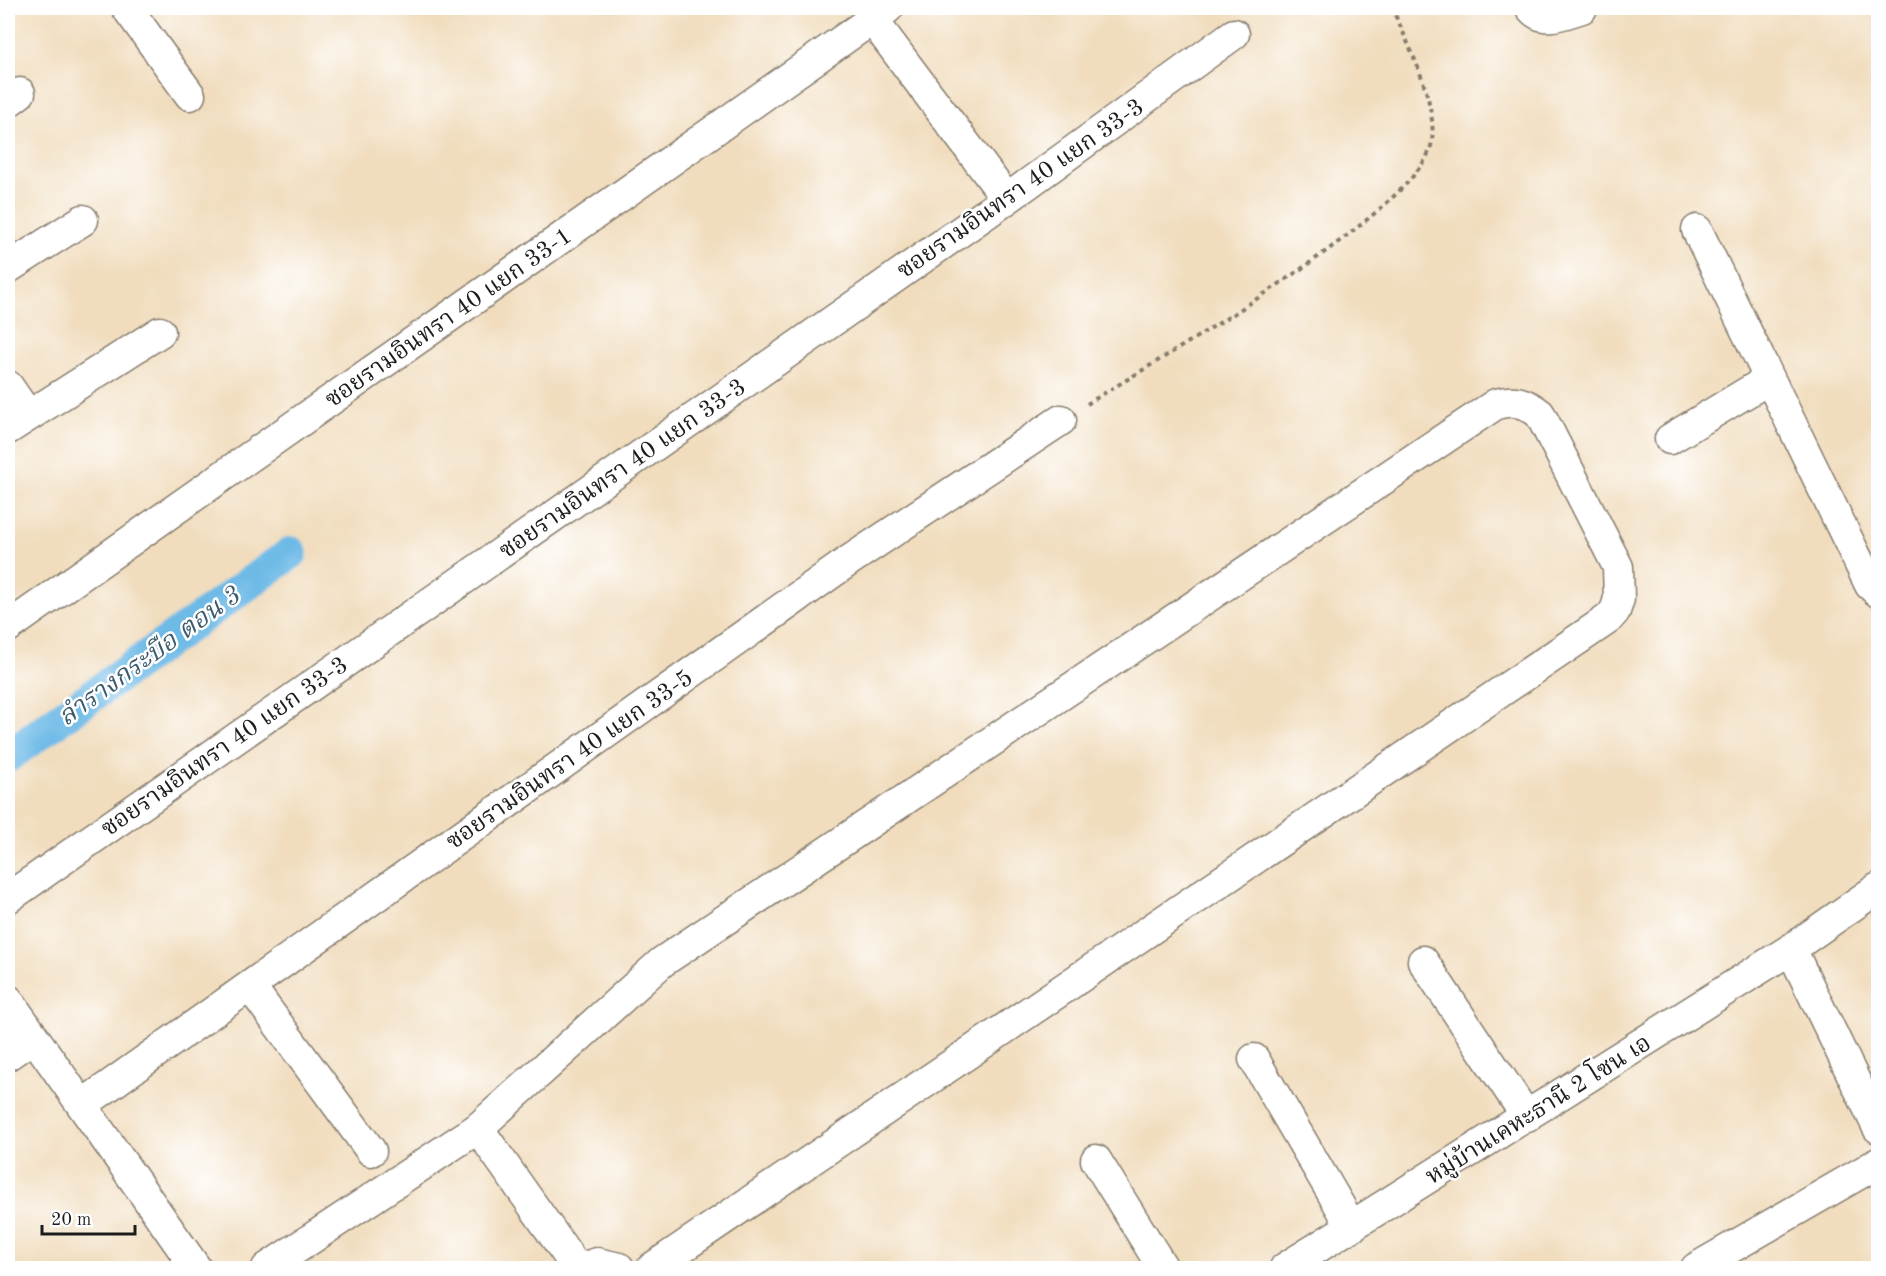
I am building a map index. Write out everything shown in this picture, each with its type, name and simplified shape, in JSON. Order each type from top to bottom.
[{"type":"street","points":[[127,8],[190,95]]},
{"type":"street","points":[[880,13],[1007,199]]},
{"type":"street","name":"ซอยรามอินทรา 40 แยก 33-1","points":[[8,627],[880,13]]},
{"type":"street","name":"ซอยรามอินทรา 40 แยก 33-3","points":[[8,898],[1007,199],[1234,34]]},
{"type":"street","points":[[8,268],[82,220]]},
{"type":"street","points":[[1697,230],[1869,585],[1878,592]]},
{"type":"street","points":[[8,386],[18,422],[160,332]]},
{"type":"street","points":[[1670,439],[1768,379]]},
{"type":"street","points":[[267,1269],[478,1128],[662,962],[909,794],[1059,697],[1496,404],[1511,400],[1528,404],[1540,414],[1618,567],[1619,599],[1615,611],[1608,619],[652,1269]]},
{"type":"street","name":"ซอยรามอินทรา 40 แยก 33-5","points":[[82,1105],[850,560],[1061,420]]},
{"type":"street","name":"หมู่บ้านเคหะธานี 2 โซน เอ","points":[[1285,1269],[1791,949],[1878,888]]},
{"type":"street","points":[[1791,949],[1878,1128]]},
{"type":"street","points":[[1423,961],[1527,1117]]},
{"type":"street","points":[[250,986],[371,1151]]},
{"type":"street","points":[[8,1000],[196,1268]]},
{"type":"street","points":[[8,1055],[34,1037]]},
{"type":"street","points":[[1254,1059],[1352,1227]]},
{"type":"street","points":[[478,1128],[579,1269],[597,1263],[619,1269]]},
{"type":"street","points":[[1096,1160],[1163,1269]]},
{"type":"street","points":[[1695,1269],[1878,1163]]},
{"type":"path","points":[[1061,420],[1317,259],[1380,210],[1417,173],[1432,143],[1430,107],[1392,8]]},
{"type":"waterway","name":"ลำรางกระบือ ตอน 3","points":[[8,756],[291,553]]}]
